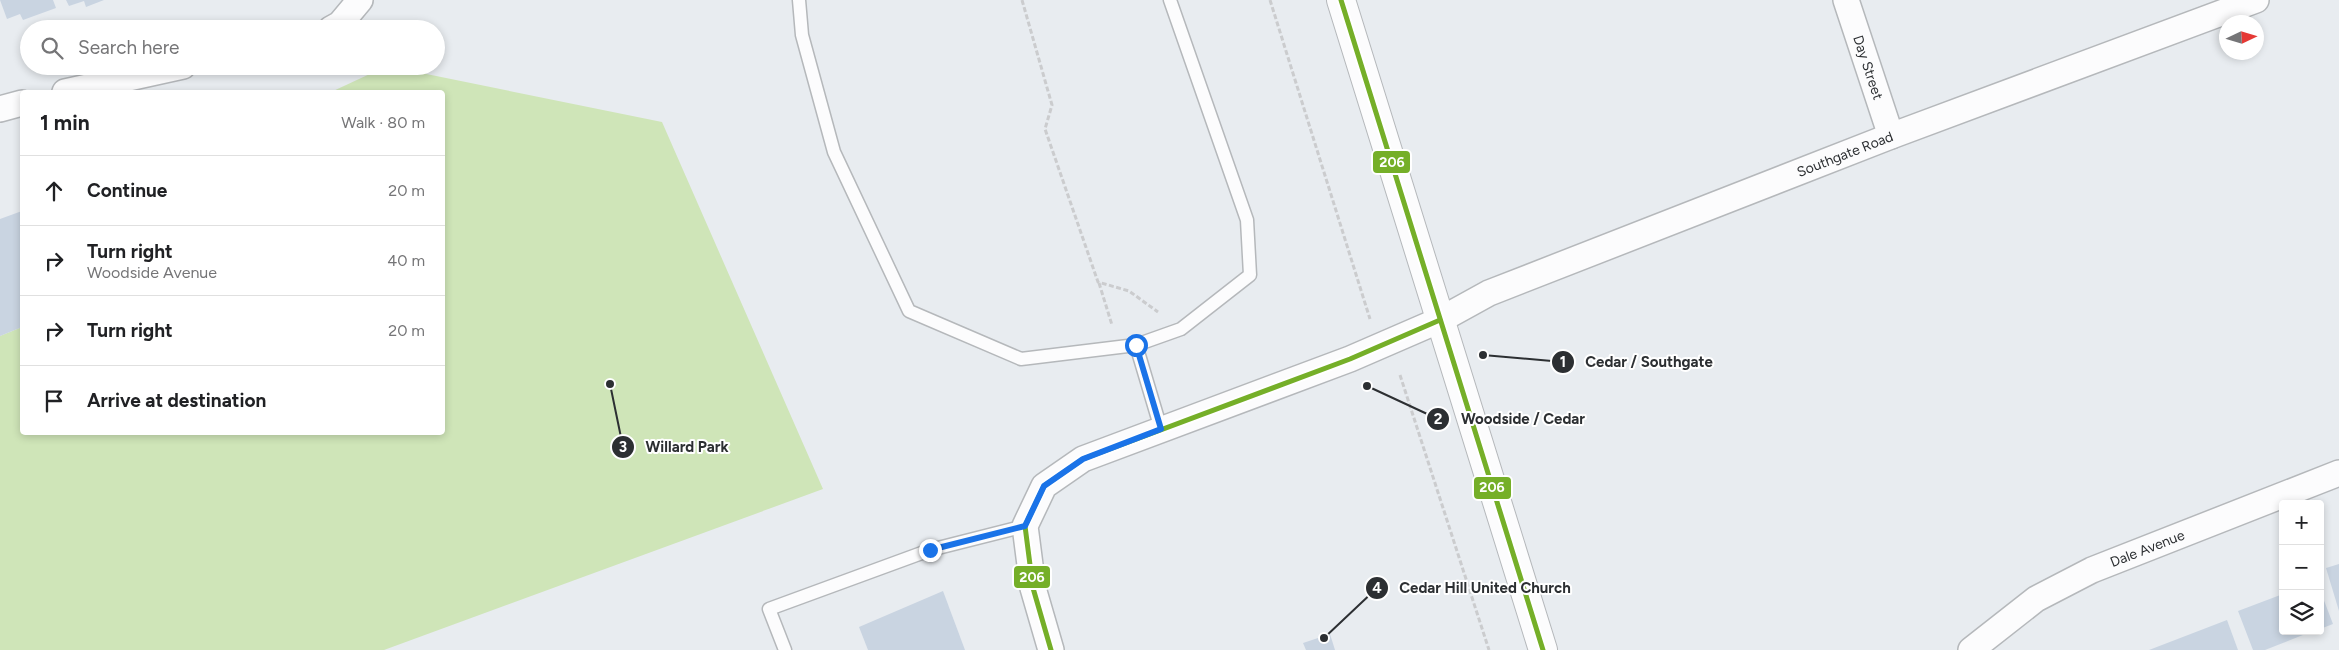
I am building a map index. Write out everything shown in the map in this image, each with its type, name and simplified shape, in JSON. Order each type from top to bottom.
[{"type":"main road","points":[[1341,0],[1543,650]]},
{"type":"street","points":[[343,20],[360,0]]},
{"type":"street","name":"Day Street","points":[[1846,0],[1892,136]]},
{"type":"street","name":"Southgate Road","points":[[1025,526],[1044,486],[1083,459],[1350,359],[1440,320],[1489,293],[1892,136],[2256,0]]},
{"type":"street","points":[[74,90],[142,75]]},
{"type":"street","points":[[0,108],[20,103]]},
{"type":"street","name":"Dale Avenue","points":[[1971,650],[2036,599],[2092,570],[2339,473]]},
{"type":"street","points":[[1025,526],[1033,588],[1051,650]]},
{"type":"lane","points":[[799,0],[802,34],[834,152],[909,311],[1021,359],[1136,345],[1180,329],[1250,275],[1247,220],[1170,0]]},
{"type":"lane","points":[[1136,345],[1161,429]]},
{"type":"lane","points":[[785,650],[769,609],[930,550],[1025,526]]},
{"type":"path","points":[[1022,0],[1052,105],[1045,129],[1119,347]]},
{"type":"path","points":[[1270,0],[1371,320]]},
{"type":"path","points":[[1098,282],[1129,291],[1180,329]]},
{"type":"path","points":[[1400,375],[1489,650]]},
{"type":"green space","points":[[368,75],[431,75],[662,122],[823,489],[384,650],[0,650],[0,336],[20,328],[20,435],[445,435],[445,90],[335,90]]},
{"type":"building","points":[[0,0],[53,0],[56,8],[23,20],[20,14],[7,19]]},
{"type":"building","points":[[66,0],[104,0],[86,7],[84,1],[69,6]]},
{"type":"building","points":[[20,212],[20,328],[0,336],[0,219]]},
{"type":"building","points":[[2339,564],[2339,611],[2326,568]]},
{"type":"building","points":[[943,591],[965,650],[868,650],[859,627]]},
{"type":"building","points":[[2279,596],[2279,635],[2303,635],[2265,650],[2253,650],[2238,611]]},
{"type":"building","points":[[2324,600],[2333,624],[2324,627]]},
{"type":"building","points":[[2227,620],[2238,650],[2149,650]]},
{"type":"building","points":[[1330,634],[1335,650],[1306,650],[1303,643]]},
{"type":"transit line","name":"206","points":[[1341,0],[1543,650]]},
{"type":"transit line","name":"206","points":[[1051,650],[1033,588],[1025,526],[1044,486],[1083,459],[1350,359],[1440,320]]},
{"type":"place","name":"Cedar / Southgate","points":[[1483,355]]},
{"type":"place","name":"Willard Park","points":[[610,384]]},
{"type":"place","name":"Woodside / Cedar","points":[[1367,386]]},
{"type":"place","name":"Cedar Hill United Church","points":[[1324,638]]},
{"type":"route","points":[[930,550],[1025,526],[1044,486],[1083,459],[1161,429],[1136,345]]}]
